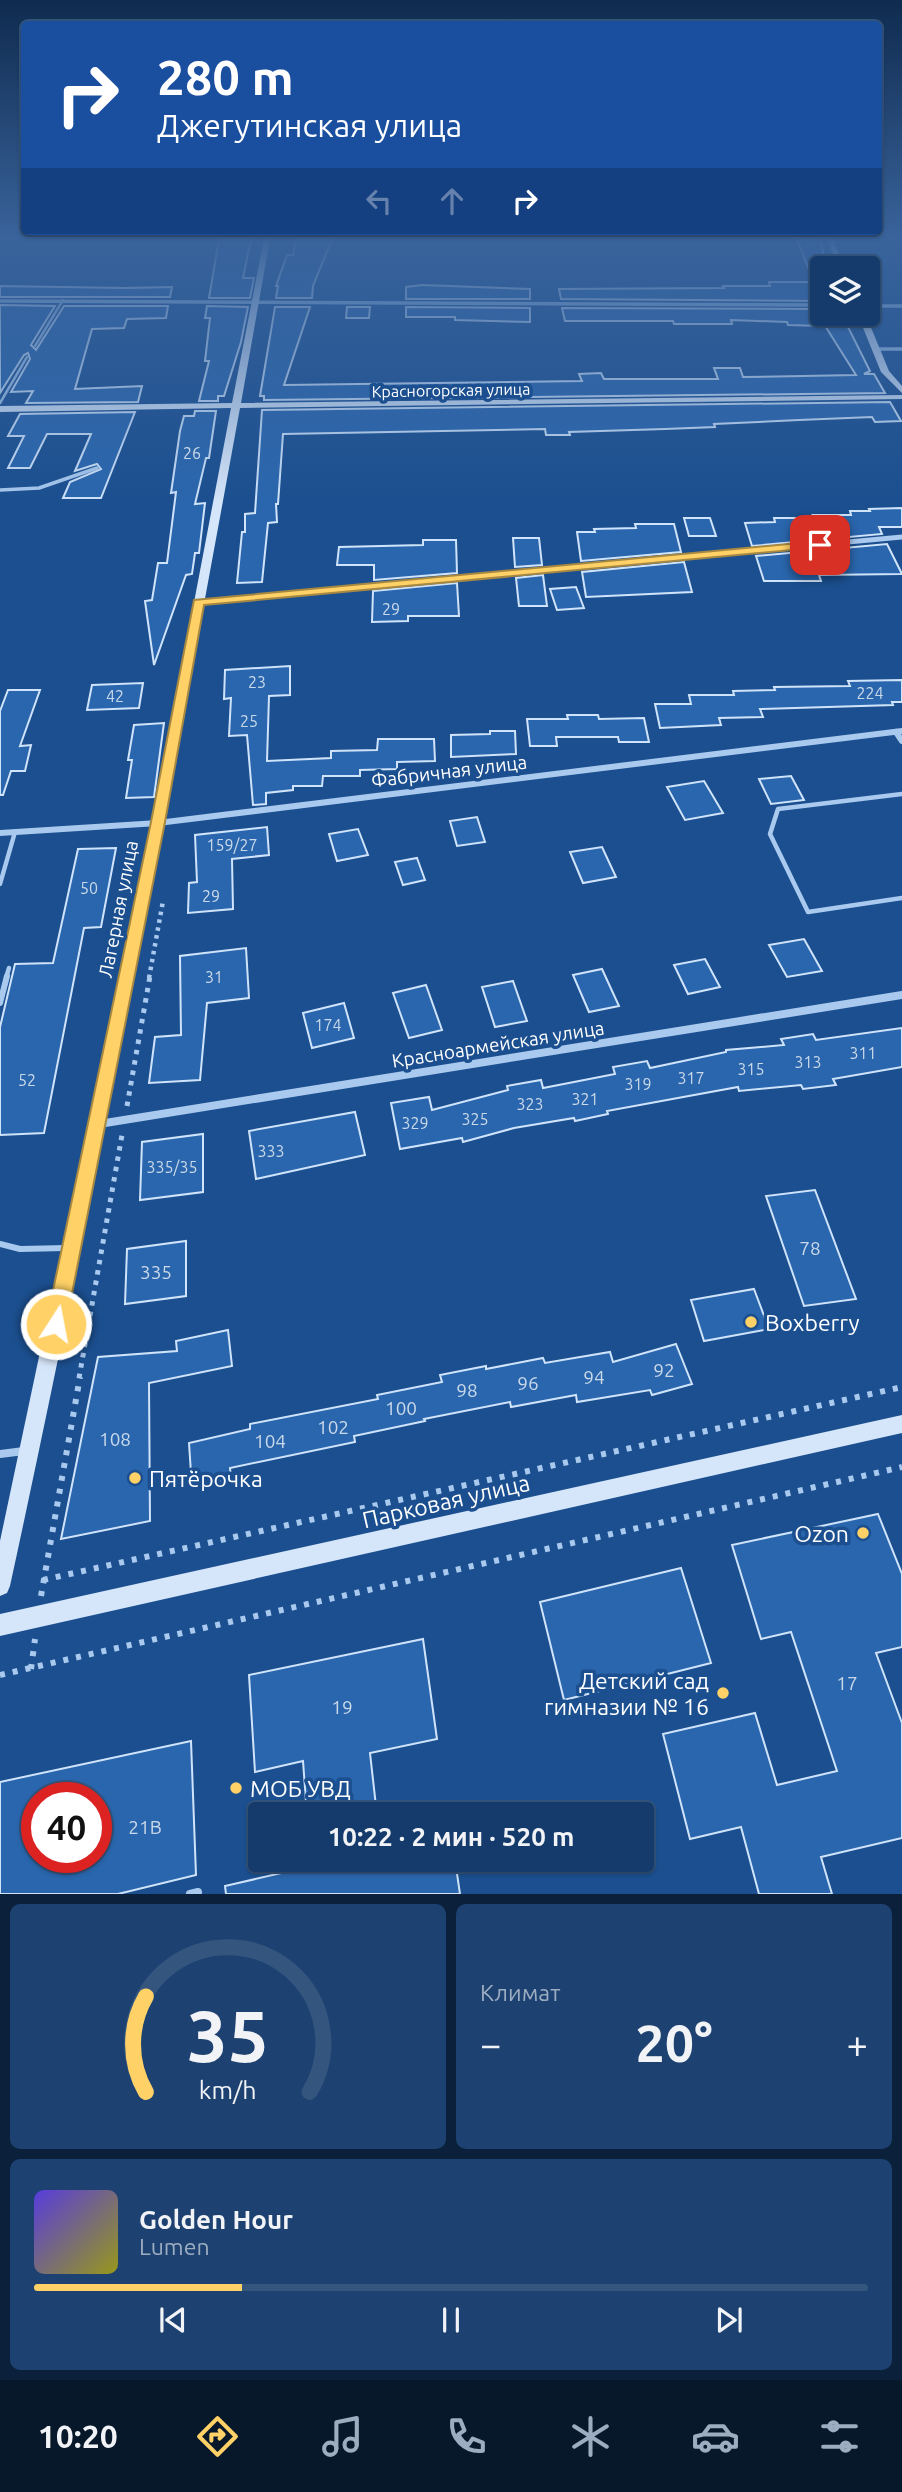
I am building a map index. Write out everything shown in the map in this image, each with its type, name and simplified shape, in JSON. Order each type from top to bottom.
[{"type":"street","name":"Лагерная улица","points":[[0,1586],[98,1124],[251,327]]},
{"type":"street","points":[[867,327],[885,372],[902,391]]},
{"type":"street","points":[[876,349],[902,349]]},
{"type":"street","name":"Красногорская улица","points":[[0,409],[234,408],[902,397]]},
{"type":"street","points":[[198,602],[902,537]]},
{"type":"street","points":[[899,731],[902,741]]},
{"type":"street","name":"Фабричная улица","points":[[0,833],[158,822],[899,731]]},
{"type":"street","name":"Красноармейская улица","points":[[98,1124],[902,995]]},
{"type":"street","name":"Парковая улица","points":[[0,1625],[902,1424]]},
{"type":"lane","points":[[35,346],[47,327]]},
{"type":"lane","points":[[0,402],[27,357]]},
{"type":"lane","points":[[0,490],[40,488],[97,468]]},
{"type":"lane","points":[[902,794],[778,809],[770,834],[808,912],[902,898]]},
{"type":"lane","points":[[0,884],[15,832]]},
{"type":"lane","points":[[0,1003],[9,968]]},
{"type":"lane","points":[[0,1244],[20,1249],[71,1247]]},
{"type":"lane","points":[[0,1454],[30,1451]]},
{"type":"path","points":[[165,888],[43,1580],[902,1387]]},
{"type":"path","points":[[0,1675],[902,1467]]},
{"type":"building","points":[[0,327],[42,327],[31,345],[36,350],[50,327],[124,327],[92,329],[75,389],[142,386],[138,402],[26,403],[33,391],[11,392],[30,359],[28,353],[24,355],[0,393]]},
{"type":"building","points":[[209,327],[244,327],[224,396],[218,396],[218,401],[199,401],[209,361],[205,361]]},
{"type":"building","points":[[272,327],[303,327],[284,385],[582,381],[579,374],[601,373],[604,379],[718,379],[714,368],[740,368],[743,377],[856,375],[826,327],[848,327],[870,371],[864,374],[874,374],[885,393],[264,400],[264,396],[260,396]]},
{"type":"building","points":[[890,402],[901,421],[875,422],[872,417],[799,420],[714,424],[715,427],[569,432],[570,435],[546,435],[545,429],[283,434],[276,504],[277,522],[268,523],[262,582],[237,583],[245,514],[255,513],[262,410]]},
{"type":"building","points":[[195,411],[216,411],[209,458],[206,458],[195,504],[205,503],[199,553],[195,553],[192,574],[186,575],[154,665],[145,601],[152,600],[158,563],[167,563],[176,492],[171,493],[180,431],[184,416],[194,416]]},
{"type":"building","points":[[135,412],[101,498],[63,498],[70,482],[101,469],[97,464],[75,471],[91,434],[47,434],[30,468],[8,468],[24,436],[8,436],[20,414]]},
{"type":"building","points":[[902,508],[902,527],[879,527],[882,534],[752,546],[745,523],[775,522],[774,518],[815,518],[813,515],[851,515],[850,511]]},
{"type":"building","points":[[684,518],[710,518],[716,536],[689,536]]},
{"type":"building","points":[[635,524],[674,524],[681,552],[581,561],[577,532],[636,528]]},
{"type":"building","points":[[513,538],[539,538],[542,565],[515,567]]},
{"type":"building","points":[[423,540],[456,540],[457,573],[374,580],[374,565],[337,565],[339,547],[423,545]]},
{"type":"building","points":[[887,544],[902,574],[819,575],[821,581],[764,581],[756,556]]},
{"type":"building","points":[[684,562],[692,592],[586,597],[582,572]]},
{"type":"building","points":[[543,575],[547,606],[519,606],[516,578]]},
{"type":"building","points":[[457,583],[459,616],[408,616],[408,621],[372,622],[373,591]]},
{"type":"building","points":[[576,587],[584,608],[557,610],[550,589]]},
{"type":"building","points":[[290,666],[290,695],[269,696],[267,761],[331,758],[331,751],[377,750],[378,739],[434,739],[435,761],[397,762],[397,769],[360,770],[360,776],[323,776],[322,786],[293,786],[293,790],[266,793],[266,804],[253,805],[247,735],[229,736],[231,698],[224,699],[225,670]]},
{"type":"building","points":[[902,680],[902,702],[892,702],[893,705],[760,709],[763,717],[719,718],[721,725],[660,728],[655,704],[691,704],[689,695],[734,695],[733,691],[775,690],[774,687],[850,686],[848,681]]},
{"type":"building","points":[[143,683],[139,708],[87,710],[92,685]]},
{"type":"building","points":[[8,690],[40,690],[20,746],[31,745],[25,771],[11,771],[3,795],[0,795],[0,711]]},
{"type":"building","points":[[567,715],[598,715],[599,719],[644,718],[649,742],[619,742],[618,737],[556,737],[557,746],[530,746],[527,719],[568,719]]},
{"type":"building","points":[[164,723],[154,797],[126,798],[132,760],[128,760],[134,725]]},
{"type":"building","points":[[490,731],[515,731],[516,754],[451,757],[451,735],[490,734]]},
{"type":"building","points":[[791,776],[804,800],[771,804],[759,779]]},
{"type":"building","points":[[704,781],[723,813],[685,820],[667,787]]},
{"type":"building","points":[[477,817],[485,842],[457,846],[450,821]]},
{"type":"building","points":[[267,827],[269,855],[232,859],[233,909],[188,913],[189,883],[197,882],[195,835]]},
{"type":"building","points":[[358,829],[368,855],[337,861],[329,834]]},
{"type":"building","points":[[602,847],[616,877],[583,883],[570,852]]},
{"type":"building","points":[[116,848],[101,927],[84,928],[44,1133],[0,1135],[0,1027],[15,964],[53,963],[78,849]]},
{"type":"building","points":[[417,858],[425,880],[403,885],[395,862]]},
{"type":"building","points":[[804,939],[822,971],[787,977],[769,945]]},
{"type":"building","points":[[246,948],[249,998],[207,1003],[200,1080],[149,1083],[155,1037],[181,1035],[180,956]]},
{"type":"building","points":[[705,959],[720,987],[688,994],[674,965]]},
{"type":"building","points":[[602,969],[619,1006],[589,1012],[573,975]]},
{"type":"building","points":[[513,981],[527,1021],[495,1027],[482,987]]},
{"type":"building","points":[[426,985],[442,1030],[409,1038],[393,993]]},
{"type":"building","points":[[344,1003],[354,1038],[312,1048],[303,1013]]},
{"type":"building","points":[[902,1028],[902,1067],[833,1079],[836,1085],[803,1089],[801,1085],[739,1091],[738,1087],[607,1111],[608,1114],[575,1121],[574,1118],[514,1128],[463,1142],[462,1138],[400,1149],[391,1103],[429,1097],[432,1110],[508,1090],[507,1086],[541,1080],[543,1088],[615,1074],[613,1067],[647,1061],[650,1068],[726,1050],[784,1045],[781,1039],[813,1034],[816,1040]]},
{"type":"building","points":[[355,1112],[365,1155],[256,1179],[249,1131]]},
{"type":"building","points":[[203,1134],[203,1192],[140,1200],[142,1142]]},
{"type":"building","points":[[815,1190],[856,1299],[804,1306],[766,1196]]},
{"type":"building","points":[[186,1241],[186,1296],[125,1304],[127,1249]]},
{"type":"building","points":[[754,1289],[769,1329],[704,1341],[691,1300]]},
{"type":"building","points":[[228,1330],[232,1366],[149,1383],[150,1521],[61,1539],[98,1357],[177,1351],[176,1341]]},
{"type":"building","points":[[676,1344],[692,1384],[652,1395],[650,1390],[577,1402],[576,1395],[511,1407],[510,1402],[424,1419],[425,1421],[354,1436],[355,1442],[230,1468],[231,1478],[192,1488],[189,1443],[250,1429],[250,1424],[378,1399],[377,1395],[442,1382],[440,1375],[486,1366],[486,1369],[543,1358],[545,1363],[610,1352],[613,1362]]},
{"type":"building","points":[[878,1514],[902,1574],[902,1647],[876,1653],[902,1723],[902,1838],[821,1857],[832,1894],[759,1894],[741,1827],[690,1839],[663,1734],[755,1713],[777,1785],[837,1771],[791,1632],[761,1639],[732,1545]]},
{"type":"building","points":[[681,1568],[711,1663],[564,1700],[540,1602]]},
{"type":"building","points":[[423,1639],[437,1739],[370,1753],[376,1802],[306,1802],[303,1761],[255,1772],[249,1675]]},
{"type":"building","points":[[191,1741],[196,1875],[118,1894],[0,1894],[0,1782]]},
{"type":"building","points":[[286,1872],[457,1872],[460,1894],[226,1894],[225,1886]]},
{"type":"place","name":"Boxberry","points":[[751,1322]]},
{"type":"place","name":"Пятёрочка","points":[[135,1478]]},
{"type":"place","name":"Ozon","points":[[863,1533]]},
{"type":"place","name":"Детский сад гимназии № 16","points":[[723,1693]]},
{"type":"place","name":"МОБ УВД","points":[[236,1788]]},
{"type":"route","points":[[56,1324],[158,822],[198,602],[820,545]]}]
